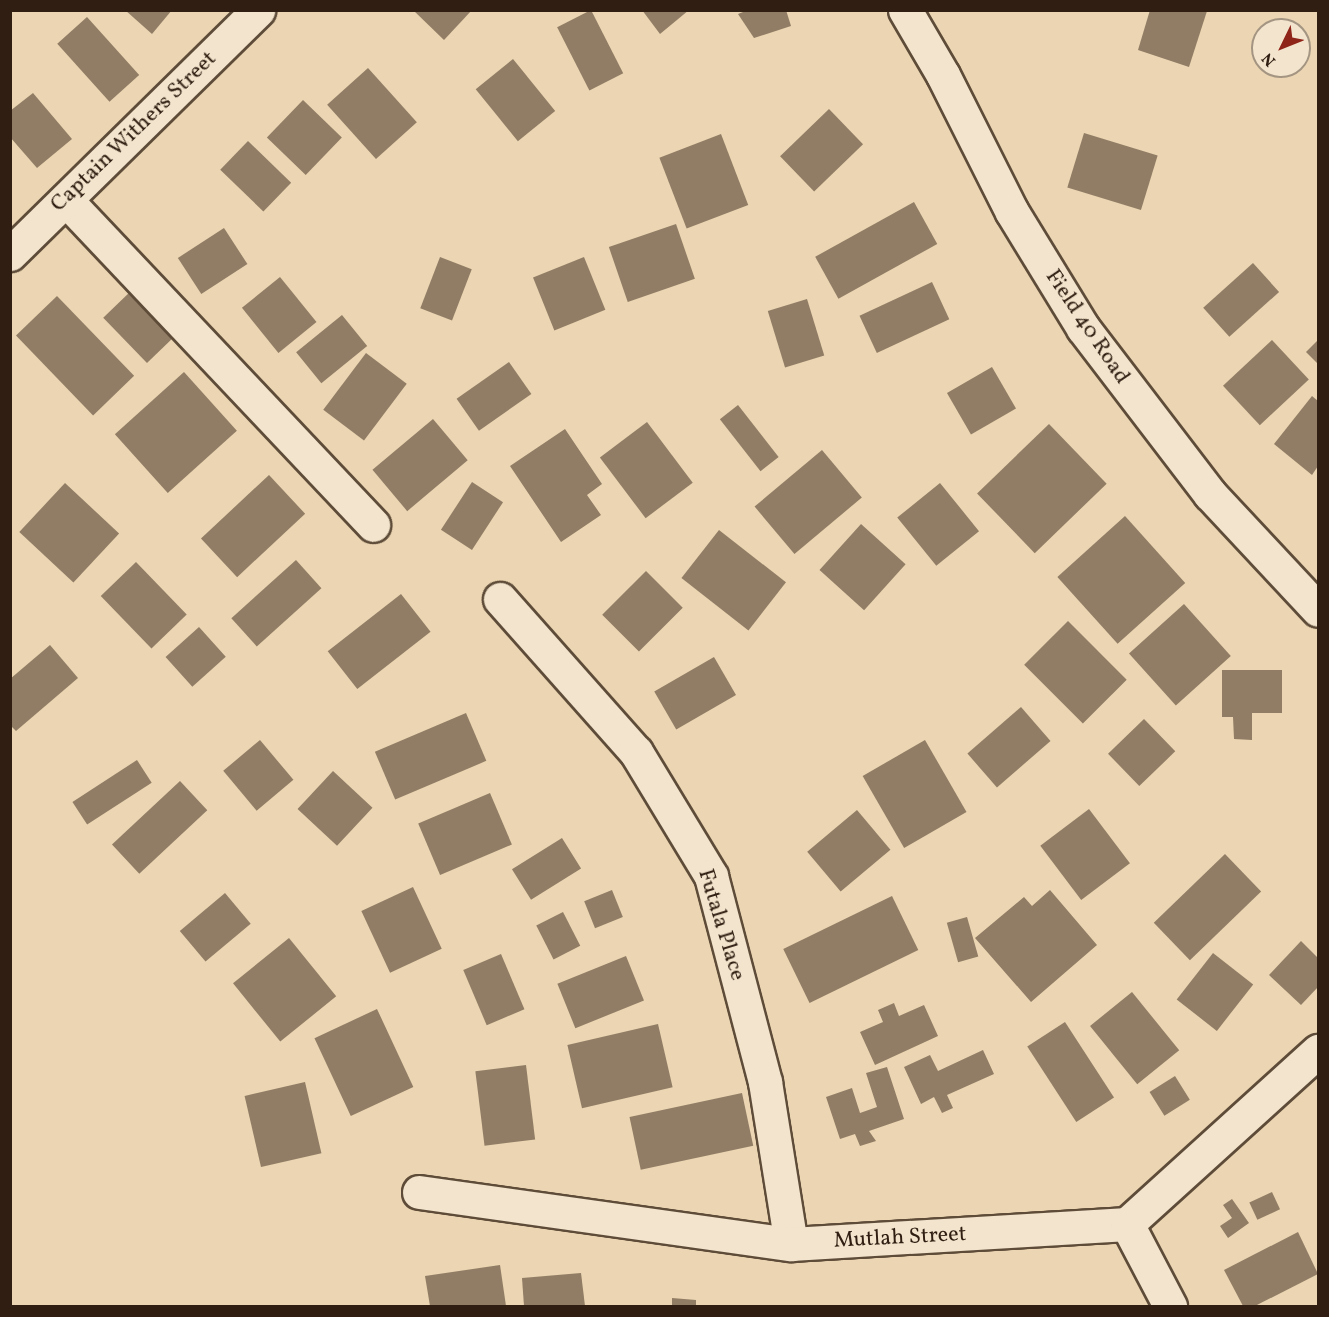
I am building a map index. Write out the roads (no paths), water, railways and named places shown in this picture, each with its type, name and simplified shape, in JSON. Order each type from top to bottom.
[{"type":"street","name":"Captain Withers Street","points":[[10,254],[258,10]]},
{"type":"street","name":"Field 40 Road","points":[[904,10],[943,75],[1012,212],[1083,328],[1210,494],[1318,610]]},
{"type":"street","points":[[66,200],[373,525]]},
{"type":"street","name":"Futala Place","points":[[500,599],[636,752],[711,876],[765,1083],[791,1244]]},
{"type":"street","points":[[1170,1306],[1127,1224],[1318,1051]]},
{"type":"street","name":"Mutlah Street","points":[[419,1192],[791,1244],[1127,1224]]}]
